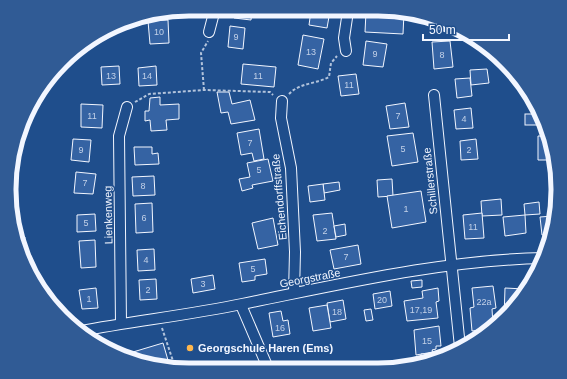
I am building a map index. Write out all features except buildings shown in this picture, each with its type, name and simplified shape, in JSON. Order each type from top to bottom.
[{"type":"street","points":[[209,32],[213,16]]},
{"type":"street","points":[[346,51],[344,38],[347,16]]},
{"type":"street","name":"Schillerstraße","points":[[434,95],[459,342]]},
{"type":"street","name":"Eichendorffstraße","points":[[282,101],[281,118],[290,168],[295,252],[294,293]]},
{"type":"street","name":"Lienkenweg","points":[[121,323],[119,136],[127,107]]},
{"type":"street","name":"Georgstraße","points":[[87,330],[158,317],[241,305],[294,293],[451,265],[482,261],[537,258]]},
{"type":"street","points":[[241,305],[266,363]]},
{"type":"path","points":[[204,90],[201,53],[208,42],[209,32]]},
{"type":"path","points":[[127,107],[149,94],[204,90],[270,92],[282,101],[293,90],[319,82],[328,77],[332,63],[336,56],[346,51]]},
{"type":"path","points":[[158,317],[174,363]]},
{"type":"place","name":"Georgschule Haren (Ems)","points":[[190,348]]}]
